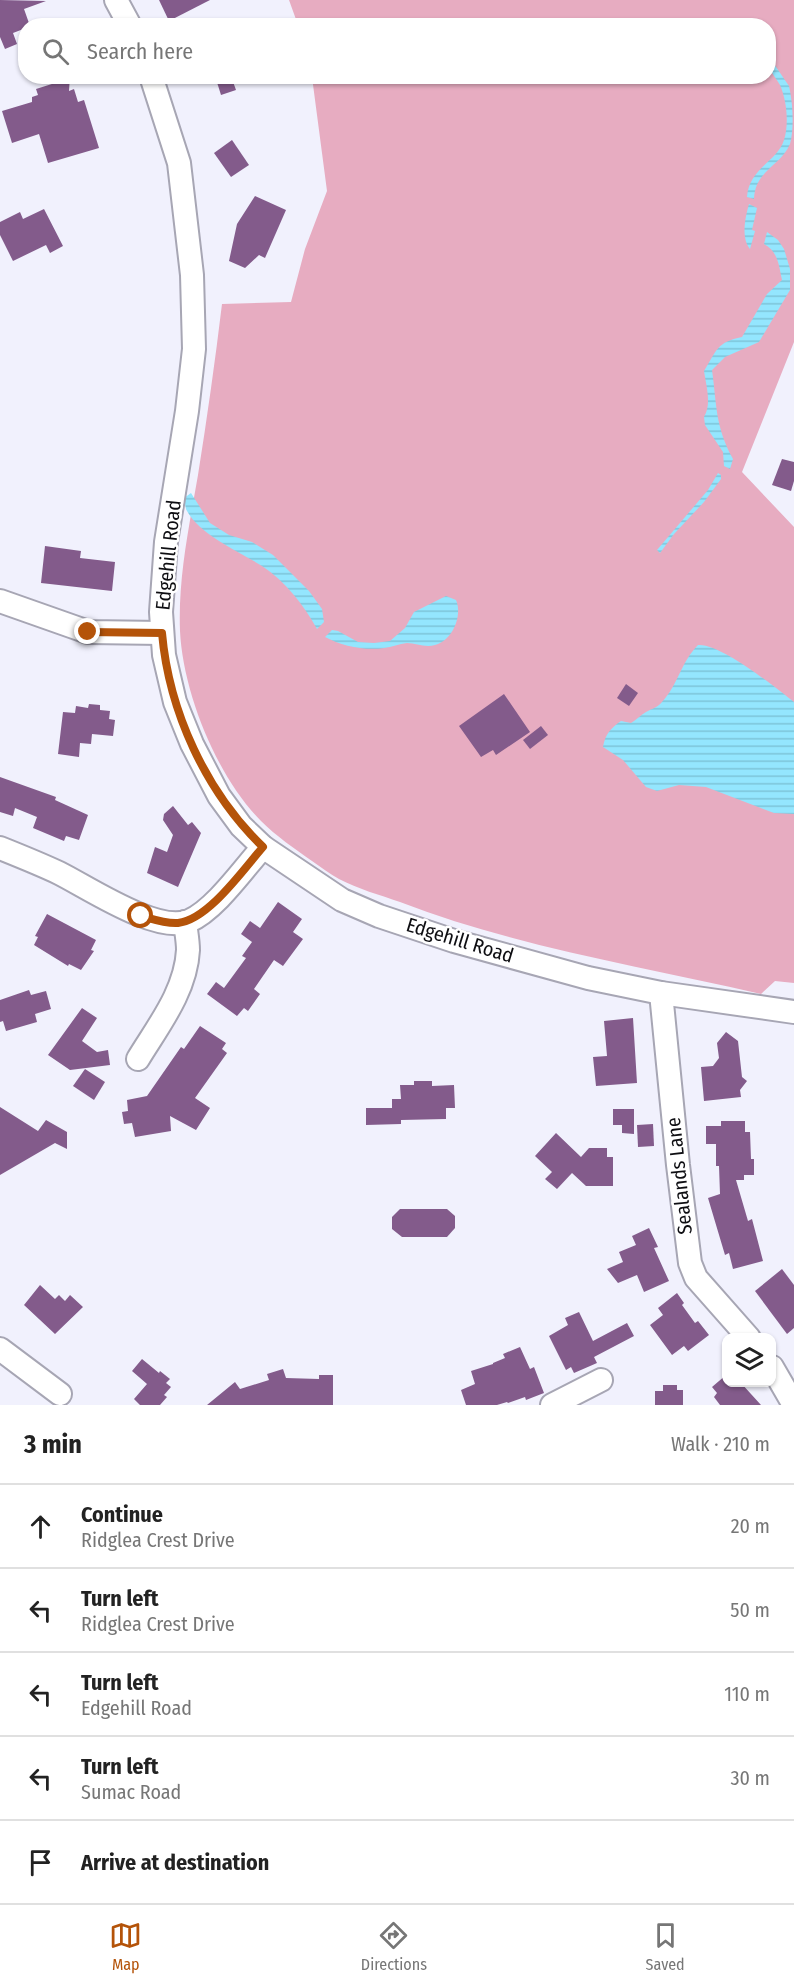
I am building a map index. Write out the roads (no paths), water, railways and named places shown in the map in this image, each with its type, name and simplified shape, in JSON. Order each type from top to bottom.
[{"type":"street","points":[[116,0],[126,18]]},
{"type":"street","name":"Edgehill Road","points":[[154,84],[179,163],[192,274],[195,349],[166,542],[161,612],[164,655],[175,702],[192,744],[219,796],[241,826],[263,847],[342,900],[379,916],[454,941],[588,978],[661,993],[794,1012]]},
{"type":"street","points":[[0,601],[88,632],[162,633]]},
{"type":"street","points":[[0,848],[57,872],[141,916],[175,923],[185,922],[207,910],[263,847]]},
{"type":"street","points":[[138,1059],[177,994],[184,976],[188,949],[185,922]]},
{"type":"street","name":"Sealands Lane","points":[[661,993],[690,1263],[696,1278],[745,1333]]},
{"type":"street","points":[[0,1348],[60,1394]]},
{"type":"street","points":[[776,1374],[794,1405]]},
{"type":"street","points":[[552,1405],[601,1380]]},
{"type":"water","points":[[776,67],[789,86],[791,97],[790,144],[781,158],[759,181],[754,199],[747,197],[753,179],[776,154],[784,140],[786,112],[780,85],[776,79]]},
{"type":"water","points":[[749,204],[757,208],[752,230],[755,231],[750,249],[745,239],[745,221]]},
{"type":"water","points":[[767,232],[778,240],[784,249],[790,269],[790,290],[759,342],[725,357],[712,370],[720,426],[733,459],[730,469],[724,466],[723,452],[705,425],[704,417],[708,400],[704,371],[722,344],[742,337],[767,294],[782,280],[775,255],[764,244]]},
{"type":"water","points":[[718,473],[721,479],[660,553],[657,550],[708,490]]},
{"type":"water","points":[[191,493],[210,523],[229,535],[252,542],[273,555],[309,591],[322,609],[324,622],[317,629],[300,602],[286,586],[262,566],[221,542],[193,520],[186,510],[184,498]]},
{"type":"water","points":[[446,596],[456,600],[458,613],[451,633],[441,643],[428,646],[407,643],[369,649],[346,645],[325,637],[332,630],[358,642],[390,641],[405,628],[414,612]]},
{"type":"water","points":[[698,645],[708,646],[733,658],[794,702],[794,814],[774,813],[706,787],[679,785],[657,791],[646,787],[623,760],[603,747],[607,735],[617,724],[621,721],[631,723],[660,704]]}]
